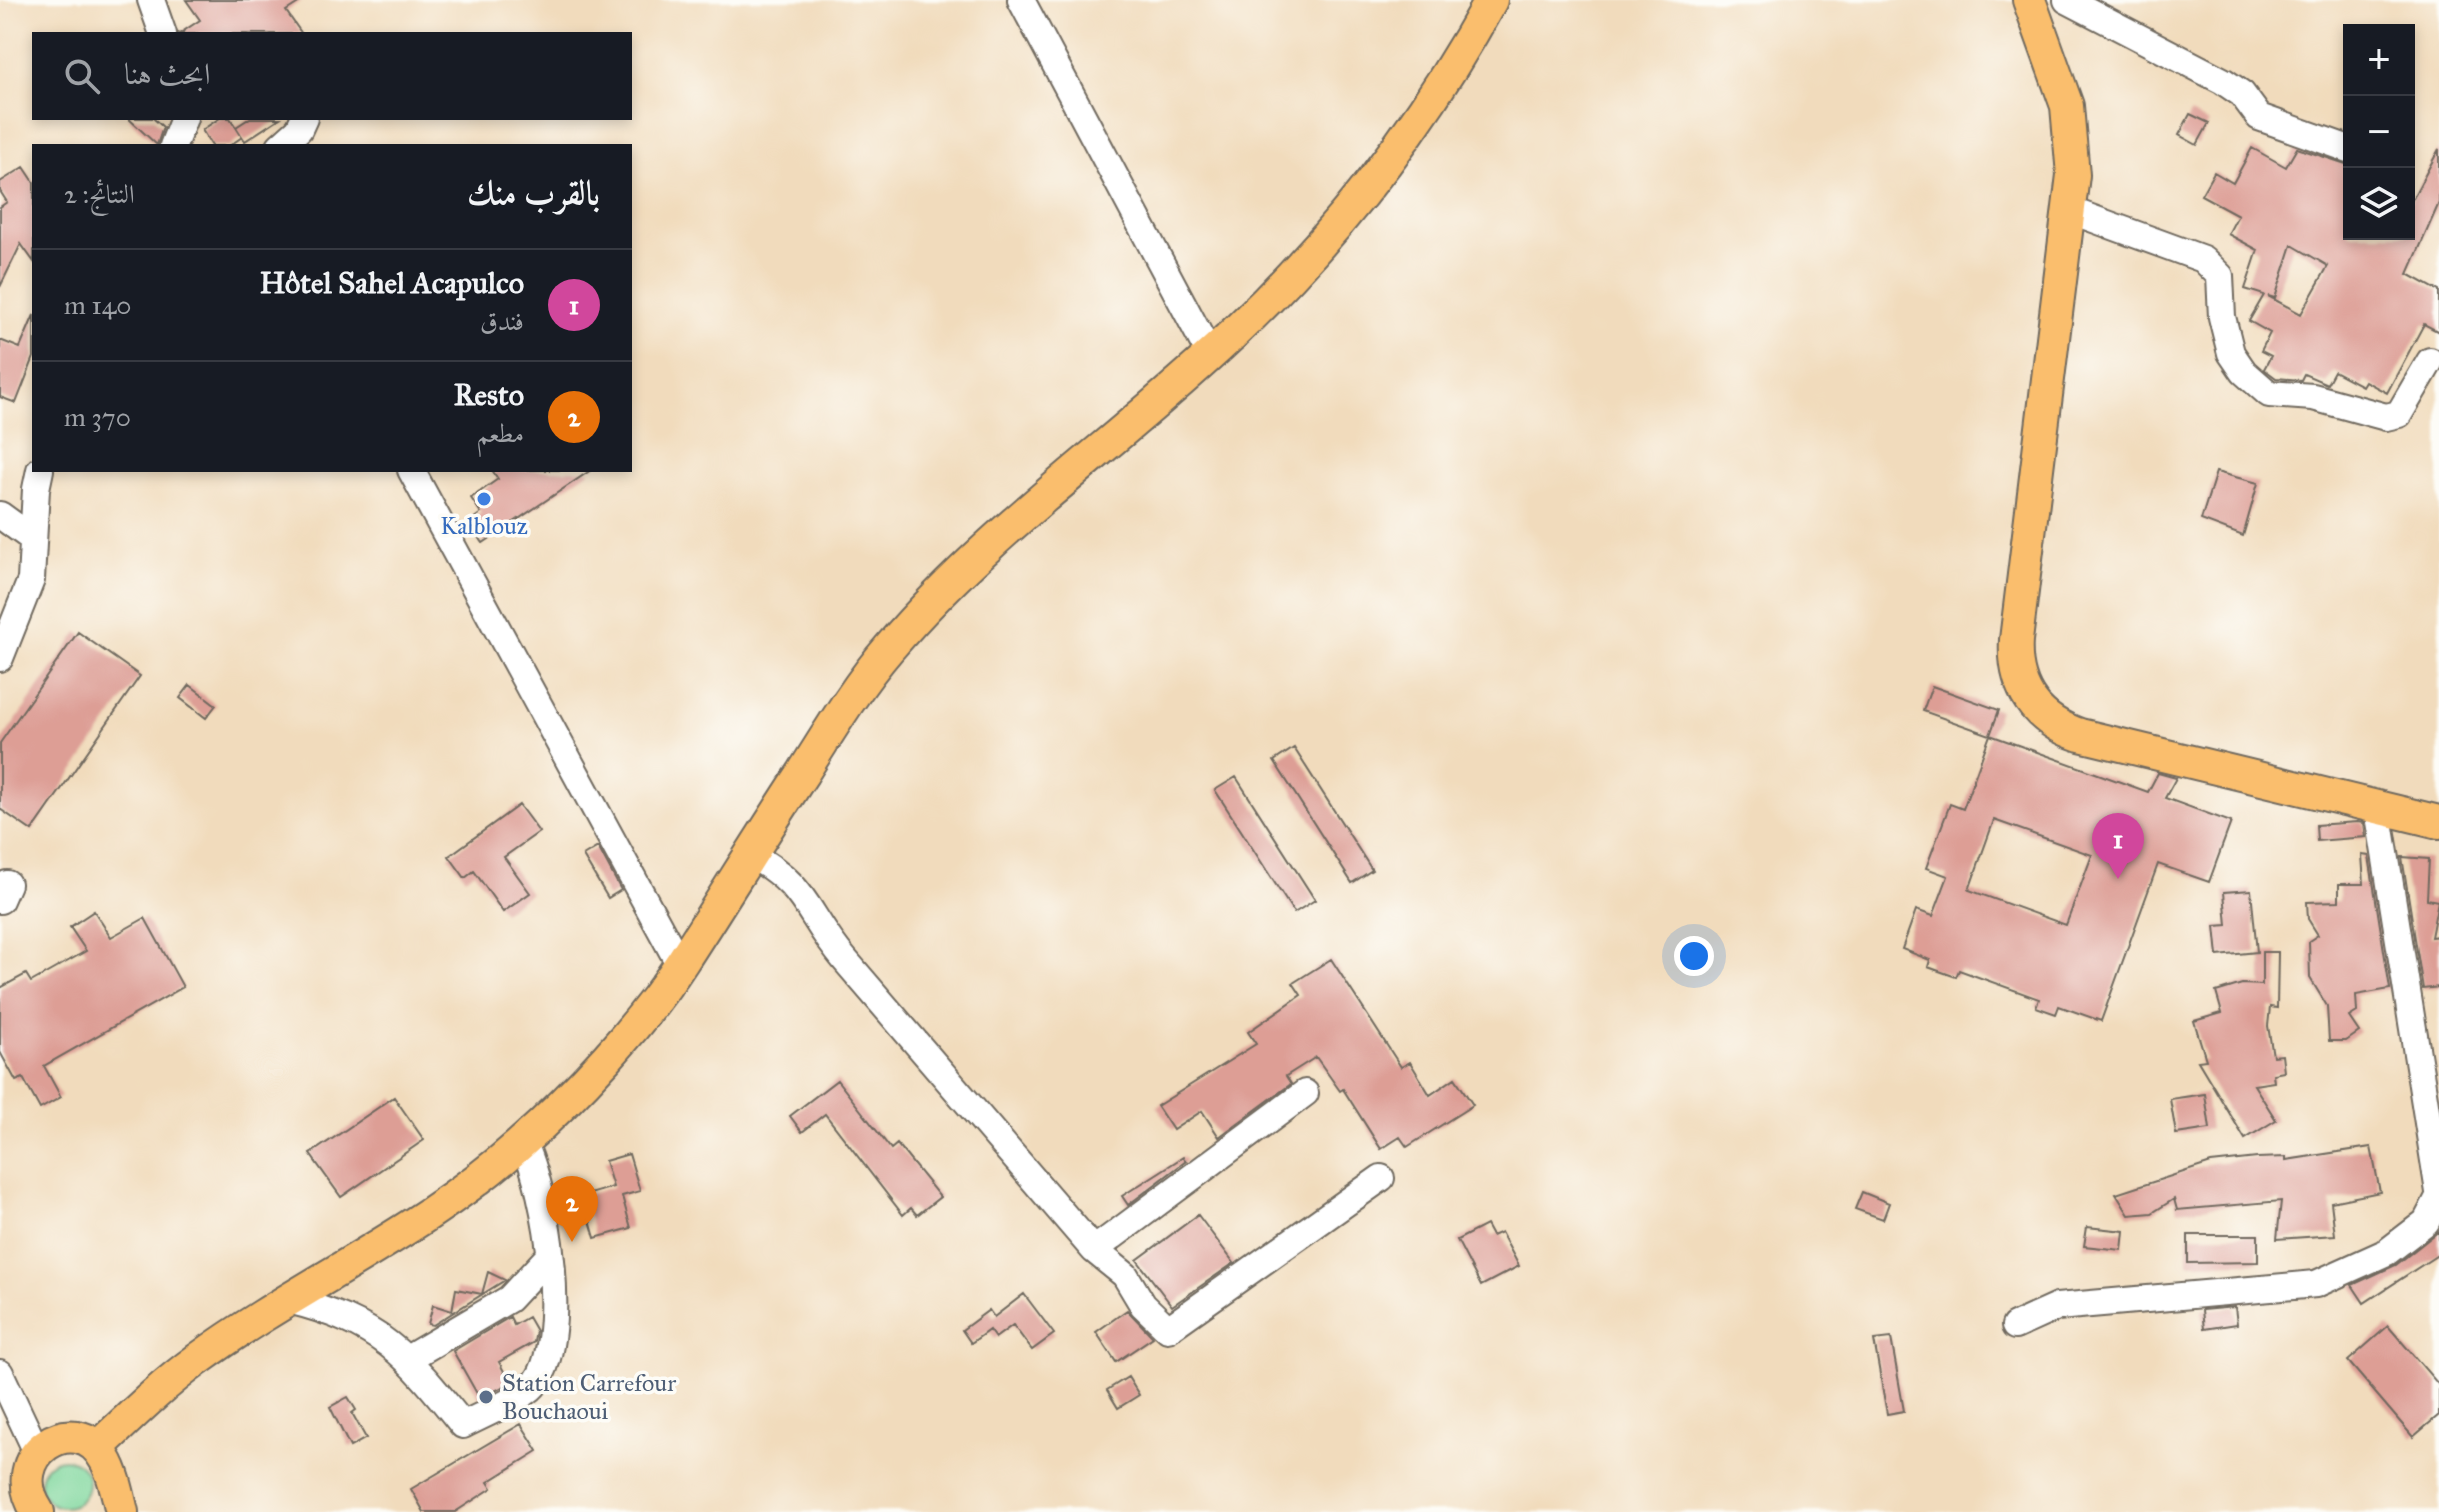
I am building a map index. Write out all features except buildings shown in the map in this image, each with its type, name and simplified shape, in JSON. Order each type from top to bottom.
[{"type":"main road","points":[[96,1512],[107,1498],[104,1460],[197,1360],[427,1215],[523,1142],[641,1019],[680,965],[842,711],[885,653],[935,595],[1001,533],[1210,355],[1289,278],[1344,217],[1408,135],[1491,0]]},
{"type":"main road","points":[[2029,0],[2067,106],[2073,140],[2069,210],[2016,640],[2018,676],[2024,692],[2041,714],[2062,729],[2439,822]]},
{"type":"main road","points":[[0,1479],[46,1442],[73,1437],[104,1460],[122,1512]]},
{"type":"main road","points":[[32,1456],[25,1489],[38,1512]]},
{"type":"street","points":[[151,0],[162,32]]},
{"type":"street","points":[[1021,0],[1210,355]]},
{"type":"street","points":[[2067,0],[2223,81],[2242,94],[2259,117],[2343,147]]},
{"type":"street","points":[[174,144],[183,120]]},
{"type":"street","points":[[282,144],[299,129],[303,120]]},
{"type":"street","points":[[2069,210],[2203,259],[2220,276],[2222,317],[2231,353],[2244,372],[2269,394],[2313,397],[2386,417],[2399,414],[2430,361]]},
{"type":"street","points":[[0,658],[31,580],[40,472]]},
{"type":"street","points":[[412,472],[680,965]]},
{"type":"street","points":[[0,515],[33,539]]},
{"type":"street","points":[[2015,1326],[2057,1307],[2316,1284],[2387,1252],[2426,1222],[2439,1194],[2378,809]]},
{"type":"street","points":[[749,854],[779,870],[797,887],[836,950],[1094,1250],[1125,1275],[1143,1305],[1168,1329],[1381,1178]]},
{"type":"street","points":[[1094,1250],[1305,1093]]},
{"type":"street","points":[[288,1300],[322,1308],[373,1331],[409,1358],[463,1425],[533,1386],[554,1338],[547,1223],[531,1157],[523,1142]]},
{"type":"street","points":[[409,1358],[509,1299],[549,1256]]},
{"type":"street","points":[[0,1373],[32,1456]]},
{"type":"green space","points":[[64,1459],[81,1466],[88,1483],[81,1500],[64,1507],[47,1500],[40,1483],[47,1466]]},
{"type":"place","name":"Kalblouz","points":[[484,499]]},
{"type":"place","name":"Hôtel Sahel Acapulco","points":[[2118,879]]},
{"type":"place","name":"Resto","points":[[572,1242]]},
{"type":"place","name":"Station Carrefour Bouchaoui","points":[[486,1397]]}]
